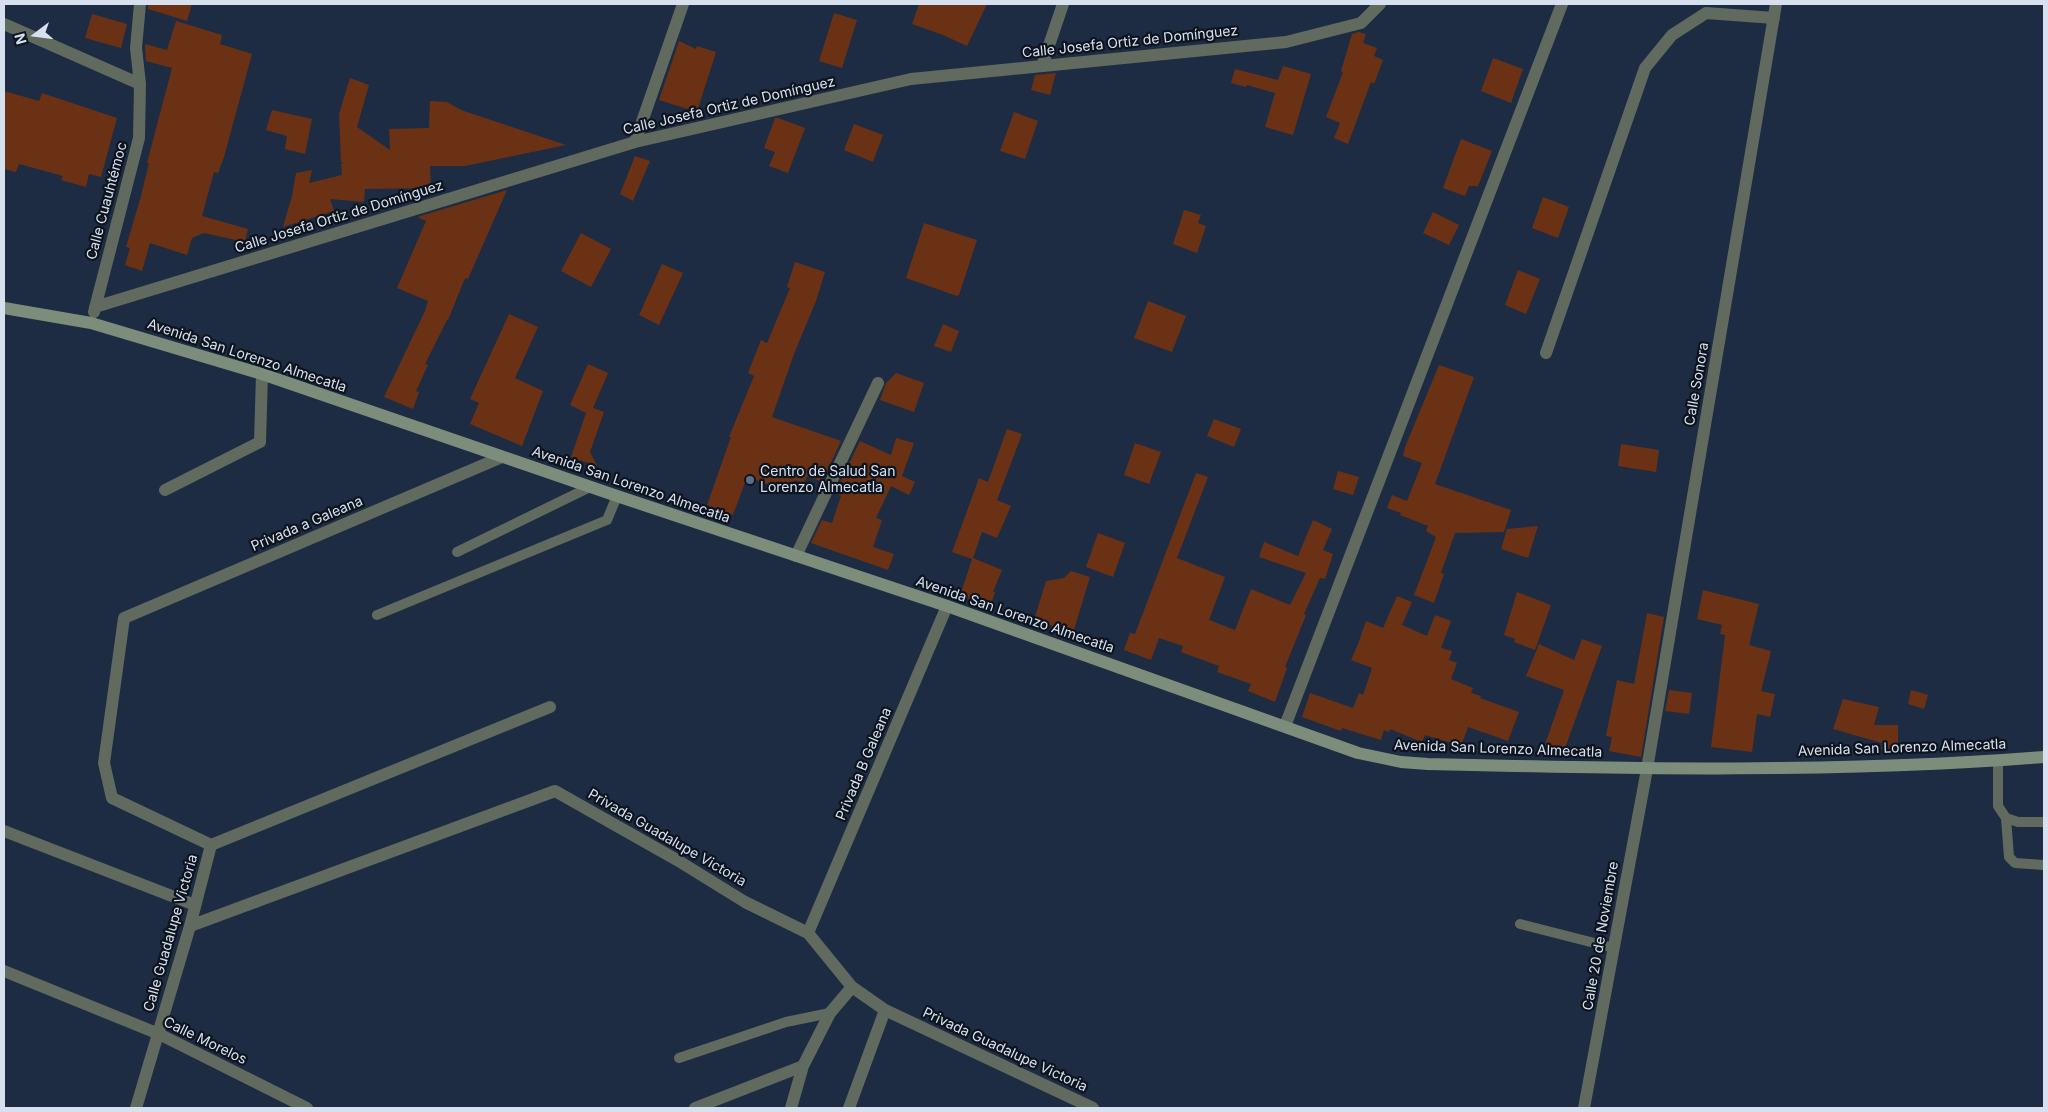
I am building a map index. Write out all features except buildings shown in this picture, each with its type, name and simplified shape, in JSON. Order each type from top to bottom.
[{"type":"main road","name":"Avenida San Lorenzo Almecatla","points":[[4,308],[91,323],[262,374],[590,487],[947,606],[1358,753],[1401,762],[1647,769],[1902,766],[2044,757]]},
{"type":"street","name":"Calle Cuauhtémoc","points":[[91,323],[139,138],[140,84],[136,48],[140,4]]},
{"type":"street","points":[[635,142],[683,4]]},
{"type":"street","points":[[1042,66],[1063,4]]},
{"type":"street","name":"Calle Josefa Ortiz de Domínguez","points":[[95,307],[635,142],[911,79],[1286,42],[1361,23],[1380,4]]},
{"type":"street","points":[[1285,726],[1562,4]]},
{"type":"street","name":"Calle Sonora","points":[[1647,769],[1776,4]]},
{"type":"street","points":[[1546,353],[1645,68],[1672,35],[1706,14],[1774,18]]},
{"type":"street","points":[[4,24],[140,84]]},
{"type":"street","points":[[165,490],[260,442],[262,374]]},
{"type":"street","points":[[796,556],[878,383]]},
{"type":"street","name":"Privada a Galeana","points":[[124,618],[502,457]]},
{"type":"street","name":"Privada B Galeana","points":[[808,934],[947,606]]},
{"type":"street","name":"Calle Guadalupe Victoria","points":[[124,618],[104,763],[112,798],[211,845],[196,905],[136,1108]]},
{"type":"street","points":[[211,845],[550,707]]},
{"type":"street","name":"Calle 20 de Noviembre","points":[[1584,1108],[1647,769]]},
{"type":"street","name":"Privada Guadalupe Victoria","points":[[190,926],[556,791],[655,847],[746,902],[808,934],[852,987],[885,1010],[1093,1108]]},
{"type":"street","points":[[4,831],[196,905]]},
{"type":"street","name":"Calle Morelos","points":[[4,971],[158,1034],[308,1108]]},
{"type":"street","points":[[792,1108],[803,1066],[830,1013],[852,987]]},
{"type":"street","points":[[849,1108],[885,1010]]},
{"type":"street","points":[[695,1108],[803,1066]]},
{"type":"lane","points":[[457,552],[590,487]]},
{"type":"lane","points":[[378,615],[607,520],[617,496]]},
{"type":"lane","points":[[1998,761],[1998,806],[2006,818],[2009,857],[2015,863],[2044,865]]},
{"type":"lane","points":[[2006,818],[2018,822],[2044,822]]},
{"type":"lane","points":[[1520,924],[1614,948]]},
{"type":"lane","points":[[679,1058],[786,1022],[830,1013]]},
{"type":"place","name":"Centro de Salud San Lorenzo Almecatla","points":[[750,480]]}]
